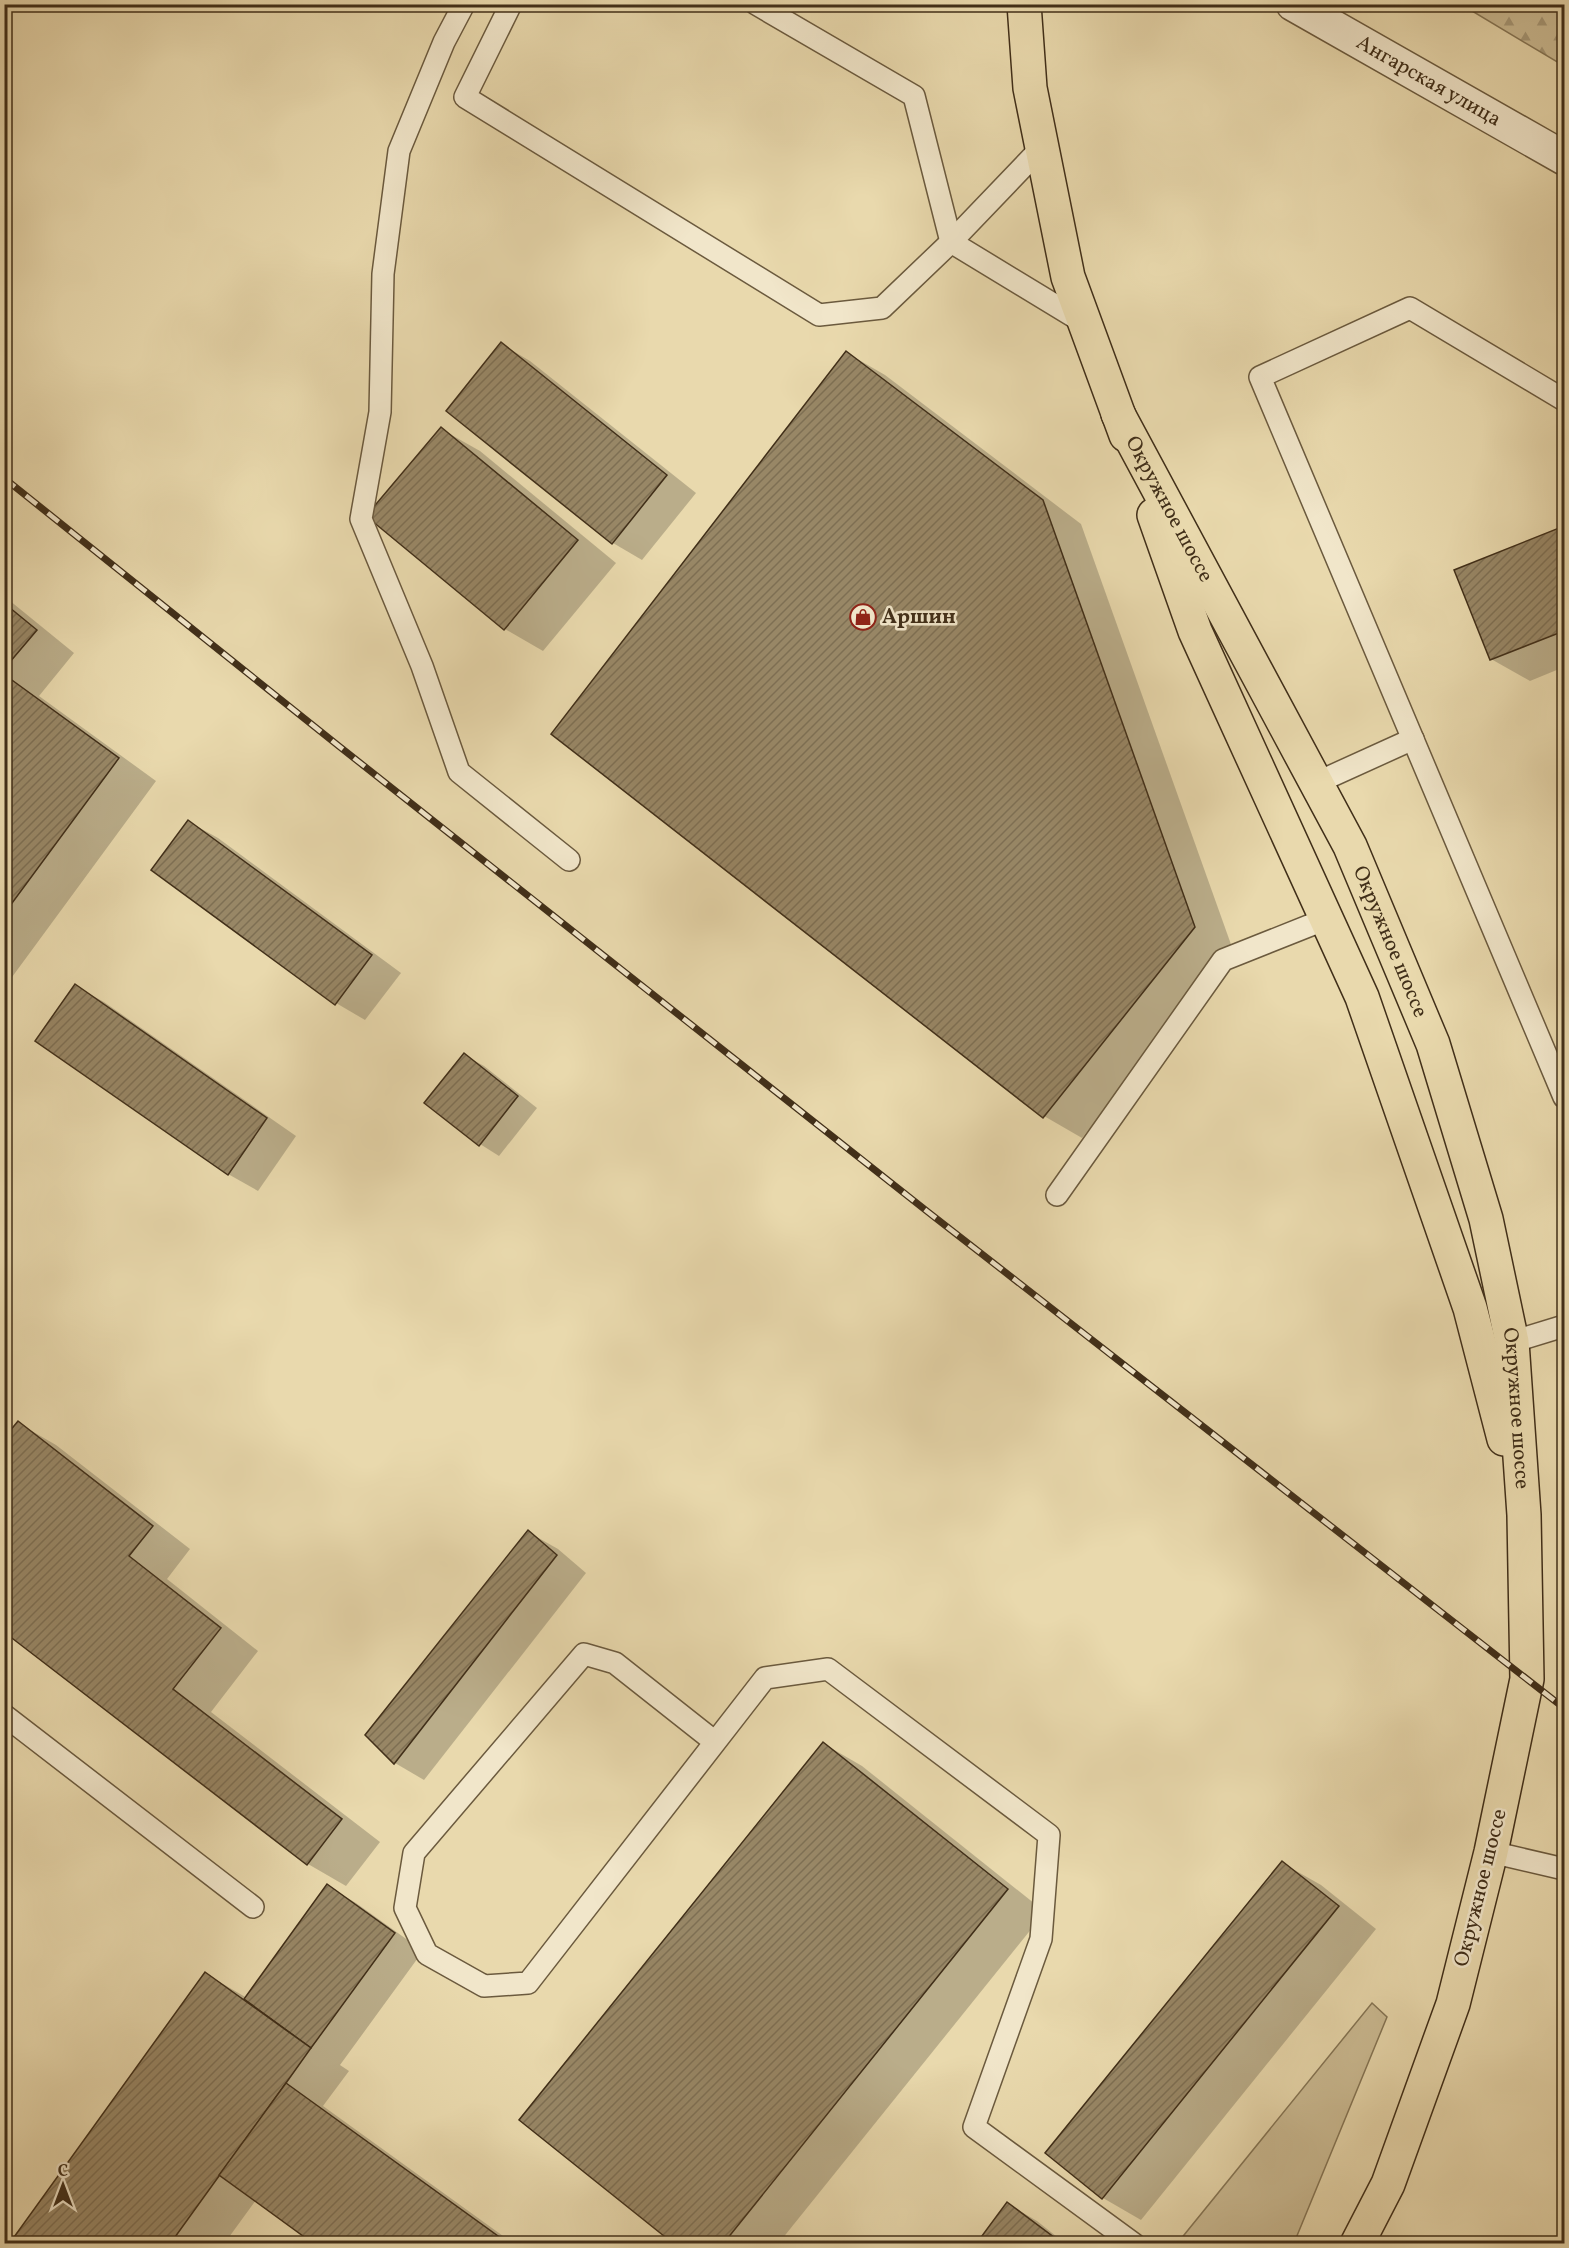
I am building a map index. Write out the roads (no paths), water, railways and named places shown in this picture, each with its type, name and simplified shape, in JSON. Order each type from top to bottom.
[{"type":"main road","name":"Окружное шоссе","points":[[1024,4],[1029,88],[1068,277],[1195,631],[1362,997],[1470,1308],[1524,1515]]},
{"type":"main road","name":"Окружное шоссе","points":[[1118,414],[1350,846],[1433,1044],[1486,1219],[1512,1342],[1524,1515],[1527,1679],[1491,1852],[1453,2004],[1388,2184],[1357,2244]]},
{"type":"street","name":"Ангарская улица","points":[[1293,4],[1564,158]]},
{"type":"lane","points":[[464,4],[444,42],[399,151],[383,274],[380,412],[361,519],[422,666],[459,771],[569,860]]},
{"type":"lane","points":[[512,4],[465,97],[819,315],[882,308],[951,242],[1042,147]]},
{"type":"lane","points":[[756,4],[914,96],[951,242],[1086,324]]},
{"type":"lane","points":[[1564,400],[1410,308],[1260,377],[1564,1096]]},
{"type":"lane","points":[[1316,783],[1413,739]]},
{"type":"lane","points":[[1057,1195],[1223,960],[1326,919]]},
{"type":"lane","points":[[1512,1342],[1564,1326]]},
{"type":"lane","points":[[715,1742],[615,1663],[584,1654],[414,1853],[405,1908],[427,1954],[484,1986],[528,1983],[765,1678],[828,1669],[1049,1835],[1041,1939],[974,2127],[1134,2244]]},
{"type":"lane","points":[[4,1715],[253,1907]]},
{"type":"lane","points":[[1491,1852],[1564,1869]]},
{"type":"railway","points":[[4,478],[928,1212],[1564,1708]]},
{"type":"place","name":"Аршин","points":[[863,617]]}]
